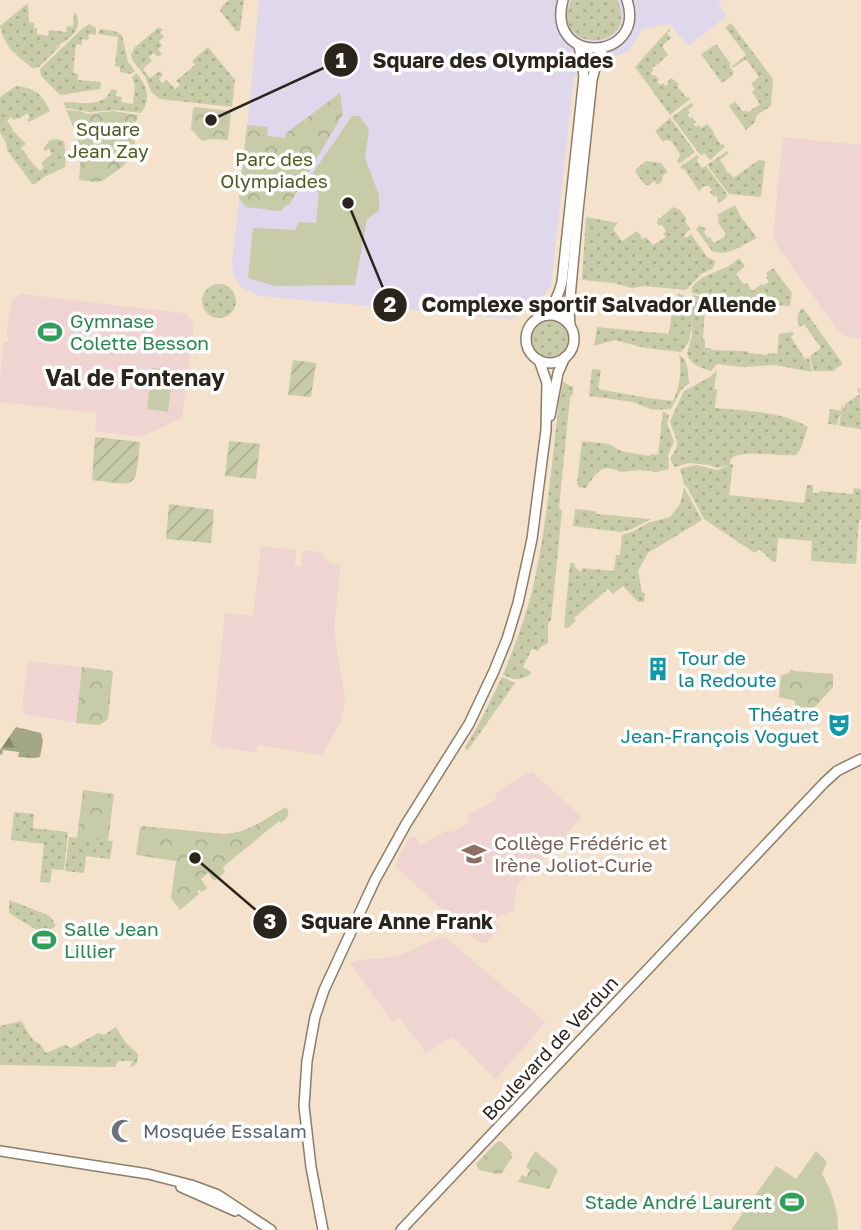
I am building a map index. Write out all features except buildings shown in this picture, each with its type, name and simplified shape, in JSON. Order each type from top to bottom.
[{"type":"main road","points":[[564,0],[562,25],[579,45],[590,48],[603,48],[617,42],[626,30],[630,16],[627,0]]},
{"type":"main road","points":[[546,430],[547,383],[539,360],[527,349],[526,336],[533,322],[546,315],[554,304],[562,282],[584,76],[579,45]]},
{"type":"main road","points":[[323,1230],[309,1157],[304,1106],[307,1061],[315,1017],[333,969],[375,880],[406,824],[469,724],[495,670],[518,603],[532,540],[546,430],[558,373],[573,346],[569,309],[578,211],[590,97],[596,64],[603,48]]},
{"type":"main road","points":[[546,315],[561,317],[570,325]]},
{"type":"main road","points":[[539,360],[553,363],[565,357]]},
{"type":"main road","name":"Boulevard de Verdun","points":[[401,1230],[824,783],[837,771],[861,759]]},
{"type":"main road","points":[[0,1151],[163,1178],[252,1217],[271,1230]]},
{"type":"shaded area","points":[[259,0],[722,0],[718,3],[727,16],[688,46],[670,24],[642,29],[630,50],[574,77],[551,285],[537,307],[510,319],[260,296],[241,287],[234,275],[232,262]]},
{"type":"shaded area","points":[[783,137],[861,145],[861,338],[846,336],[837,329],[774,238]]},
{"type":"shaded area","points":[[21,294],[187,315],[194,324],[182,418],[141,437],[95,431],[96,413],[0,402],[3,349],[4,342],[8,342],[9,337],[6,336],[10,308],[12,300]]},
{"type":"shaded area","points":[[261,546],[296,550],[295,566],[301,566],[305,550],[320,552],[333,564],[341,566],[334,625],[345,697],[342,719],[322,755],[258,745],[253,752],[222,748],[211,743],[225,613],[253,616]]},
{"type":"shaded area","points":[[33,662],[82,667],[76,722],[27,715],[24,712],[22,706],[27,666]]},
{"type":"shaded area","name":"Collège Frédéric et Irène Joliot-Curie","points":[[532,772],[582,817],[518,885],[514,910],[495,919],[500,928],[486,943],[481,943],[396,867],[396,862],[410,836],[416,837],[420,845],[448,830],[450,833],[469,822],[466,816],[497,799],[495,793]]},
{"type":"shaded area","points":[[440,937],[446,938],[546,1022],[496,1079],[452,1037],[426,1053],[400,1018],[393,1023],[351,964],[358,960],[403,954]]},
{"type":"green space","points":[[229,0],[244,0],[240,31],[236,31],[220,11]]},
{"type":"green space","points":[[571,0],[617,0],[621,17],[617,30],[607,38],[581,38],[571,30],[567,18]]},
{"type":"green space","points":[[28,3],[29,22],[34,23],[37,34],[48,36],[49,30],[66,32],[67,26],[73,27],[74,13],[78,21],[72,35],[54,48],[60,46],[39,67],[32,68],[9,47],[0,26]]},
{"type":"green space","points":[[731,23],[773,79],[771,106],[757,115],[755,122],[746,130],[729,106],[735,101],[743,112],[748,112],[760,104],[752,92],[755,89],[751,84],[759,77],[746,59],[733,68],[732,66],[746,55],[725,27]]},
{"type":"green space","points":[[89,24],[96,28],[96,35],[89,34],[88,40],[82,39],[82,45],[76,44],[73,73],[78,74],[78,80],[101,82],[100,89],[60,95],[41,76],[40,69]]},
{"type":"green space","points":[[159,27],[163,30],[160,32],[164,37],[159,41],[162,46],[158,49],[162,54],[158,57],[153,53],[149,57],[152,61],[143,69],[150,78],[160,71],[163,75],[159,79],[162,83],[167,80],[175,89],[180,85],[176,81],[195,65],[192,61],[208,47],[235,80],[232,107],[160,99],[151,92],[145,76],[131,55],[134,48]]},
{"type":"green space","points":[[100,29],[122,35],[128,62],[135,71],[131,74],[120,72],[120,67],[115,66],[118,37],[98,34]]},
{"type":"green space","points":[[669,29],[671,30],[667,33],[671,38],[662,46],[668,55],[652,68],[651,73],[659,80],[657,82],[660,85],[663,83],[665,86],[671,78],[690,99],[670,115],[635,67]]},
{"type":"green space","points":[[716,44],[733,71],[732,76],[722,83],[701,54]]},
{"type":"green space","points":[[136,73],[147,92],[141,113],[115,110],[89,112],[66,108],[63,102],[97,102],[108,95],[111,89],[117,90],[116,96],[122,97],[121,102],[133,104],[135,86],[132,77]]},
{"type":"green space","points":[[16,86],[37,92],[50,111],[29,122],[27,113],[19,119],[14,120],[11,117],[7,121],[26,144],[21,148],[40,171],[44,167],[41,163],[52,154],[49,149],[43,149],[50,140],[64,141],[65,167],[35,184],[32,184],[7,150],[0,132],[0,97]]},
{"type":"green space","name":"Parc des Olympiades","points":[[340,93],[343,114],[289,205],[281,211],[246,207],[239,198],[247,125],[268,127],[267,136],[285,138],[286,133]]},
{"type":"green space","points":[[691,103],[694,106],[688,110],[690,113],[687,115],[696,122],[696,127],[699,125],[701,128],[707,124],[725,147],[710,160],[704,153],[701,156],[672,117]]},
{"type":"green space","points":[[195,107],[230,111],[228,140],[202,141],[191,129]]},
{"type":"green space","name":"Square Jean Zay","points":[[66,110],[87,114],[113,111],[138,115],[134,128],[135,147],[131,157],[104,180],[79,180],[79,144]]},
{"type":"green space","points":[[352,116],[359,116],[369,129],[365,158],[379,195],[379,211],[367,219],[355,285],[275,286],[248,278],[253,228],[295,230],[299,222],[316,223],[319,192],[315,191],[317,180],[312,174]]},
{"type":"green space","points":[[670,118],[695,152],[679,164],[677,161],[680,154],[671,141],[663,142],[655,131]]},
{"type":"green space","points":[[727,151],[729,153],[720,160],[733,178],[759,160],[765,161],[761,197],[729,194],[707,165]]},
{"type":"green space","points":[[697,155],[702,168],[706,166],[727,194],[718,204],[716,195],[714,197],[710,192],[712,190],[709,186],[704,186],[699,191],[680,167]]},
{"type":"green space","points":[[646,161],[661,163],[668,172],[663,175],[658,185],[654,181],[645,185],[636,173],[636,169]]},
{"type":"green space","points":[[735,205],[757,238],[729,251],[712,251],[696,229],[700,225],[704,227],[704,232],[714,243],[724,237],[726,234],[718,223],[717,215]]},
{"type":"green space","points":[[673,207],[680,210],[686,218],[690,229],[684,236],[686,238],[691,234],[707,257],[716,261],[712,269],[701,274],[686,290],[644,286],[632,288],[582,280],[586,217],[618,223],[613,229],[622,241],[637,231],[653,245],[666,237],[663,234],[666,231],[657,223],[658,218]]},
{"type":"green space","points":[[739,258],[745,266],[736,274],[744,285],[747,283],[752,291],[764,285],[769,282],[766,273],[773,268],[792,293],[790,306],[728,302],[692,293],[692,287],[697,281]]},
{"type":"green space","points":[[219,284],[231,289],[236,301],[231,313],[219,318],[207,313],[202,301],[207,289]]},
{"type":"green space","points":[[678,293],[687,297],[691,318],[689,341],[681,352],[645,348],[615,340],[594,346],[597,327],[669,334],[673,301],[676,301]]},
{"type":"green space","points":[[693,295],[711,299],[705,303],[705,348],[777,354],[779,334],[792,332],[794,334],[791,337],[805,359],[809,357],[812,372],[775,365],[742,367],[717,364],[711,371],[696,365],[687,353],[692,336],[690,298]]},
{"type":"green space","points":[[803,308],[843,364],[833,371],[813,371],[810,356],[821,348],[804,324],[799,327],[798,314]]},
{"type":"green space","points":[[550,320],[563,326],[569,339],[563,352],[550,358],[537,352],[531,339],[537,326]]},
{"type":"green space","points":[[679,355],[686,363],[689,383],[681,390],[671,409],[653,410],[633,402],[589,396],[592,369],[601,370],[598,389],[673,401],[680,378]]},
{"type":"green space","points":[[293,360],[316,363],[311,397],[288,395]]},
{"type":"green space","points":[[152,368],[173,370],[168,412],[147,409]]},
{"type":"green space","points":[[717,370],[715,408],[774,415],[808,427],[796,455],[743,454],[731,459],[730,465],[733,464],[729,495],[804,503],[807,485],[813,485],[813,493],[820,491],[853,494],[854,488],[861,489],[856,564],[811,561],[812,541],[778,538],[776,562],[773,562],[759,549],[755,553],[704,519],[684,484],[680,469],[696,465],[717,470],[729,465],[716,468],[689,463],[675,467],[671,458],[677,442],[670,421],[684,391],[710,377]]},
{"type":"green space","points":[[563,382],[573,387],[573,394],[570,397],[559,508],[562,511],[551,620],[548,623],[548,643],[538,651],[532,649],[523,667],[531,674],[514,679],[503,675],[524,618],[539,560]]},
{"type":"green space","points":[[860,388],[861,429],[839,426],[841,414],[837,425],[828,424],[830,409],[841,411],[843,404],[842,414],[845,404],[860,394],[857,389]]},
{"type":"green space","points":[[663,411],[669,415],[667,424],[674,441],[668,456],[669,469],[657,472],[620,472],[608,468],[596,474],[586,488],[579,487],[577,484],[582,441],[609,444],[621,451],[658,455]]},
{"type":"green space","points":[[95,437],[140,442],[137,469],[132,481],[119,483],[92,480]]},
{"type":"green space","points":[[229,441],[260,444],[256,479],[225,476]]},
{"type":"green space","points":[[684,487],[702,520],[648,553],[638,571],[642,593],[645,593],[644,602],[638,602],[623,586],[613,594],[608,589],[574,618],[576,621],[568,628],[564,627],[570,563],[574,563],[581,572],[582,568],[614,571],[616,555],[620,555],[622,535],[648,523],[670,517],[680,504]]},
{"type":"green space","points":[[169,504],[214,510],[211,543],[166,539]]},
{"type":"green space","points":[[575,509],[651,519],[620,532],[573,526]]},
{"type":"green space","points":[[82,667],[113,671],[108,719],[100,725],[76,723]]},
{"type":"green space","points":[[791,669],[833,674],[833,687],[812,710],[801,713],[795,701],[779,697],[781,675],[789,673]]},
{"type":"green space","points":[[502,677],[515,683],[467,750],[465,748]]},
{"type":"green space","points":[[16,727],[41,733],[43,741],[40,757],[18,757],[19,752],[3,750],[2,755],[0,754]]},
{"type":"green space","points":[[83,790],[114,794],[108,841],[77,838]]},
{"type":"green space","points":[[286,807],[288,814],[281,823],[279,821],[223,867],[225,872],[214,881],[208,873],[201,879],[207,888],[202,892],[197,891],[199,894],[180,910],[171,898],[176,861],[136,855],[142,826],[233,833],[256,825]]},
{"type":"green space","points":[[14,812],[34,814],[33,828],[68,832],[64,870],[52,869],[50,883],[40,882],[44,844],[11,840]]},
{"type":"green space","points":[[69,837],[113,841],[110,859],[86,856],[84,873],[65,871]]},
{"type":"green space","points":[[9,900],[50,916],[56,926],[43,934],[9,913]]},
{"type":"green space","points":[[21,1021],[33,1040],[40,1044],[46,1053],[65,1045],[71,1048],[98,1033],[104,1035],[116,1027],[125,1042],[138,1054],[137,1060],[130,1067],[133,1061],[118,1061],[115,1067],[0,1065],[0,1026]]},
{"type":"green space","points":[[501,1141],[513,1154],[502,1173],[479,1170],[476,1164]]},
{"type":"green space","points":[[535,1151],[558,1170],[549,1189],[518,1182],[522,1175],[526,1177],[530,1170],[526,1167]]},
{"type":"green space","name":"Stade André Laurent","points":[[816,1151],[827,1162],[822,1174],[834,1201],[838,1230],[731,1230],[776,1166],[796,1179]]},
{"type":"place","name":"Square des Olympiades","points":[[211,120]]},
{"type":"place","name":"Complexe sportif Salvador Allende","points":[[348,203]]},
{"type":"place","name":"Gymnase Colette Besson","points":[[50,332]]},
{"type":"place","name":"Tour de la Redoute","points":[[658,669]]},
{"type":"place","name":"Théatre Jean-François Voguet","points":[[839,725]]},
{"type":"place","name":"Collège Frédéric et Irène Joliot-Curie","points":[[474,854]]},
{"type":"place","name":"Square Anne Frank","points":[[195,858]]},
{"type":"place","name":"Salle Jean Lillier","points":[[44,940]]},
{"type":"place","name":"Mosquée Essalam","points":[[123,1131]]},
{"type":"place","name":"Stade André Laurent","points":[[792,1202]]},
{"type":"district","name":"Val de Fontenay","points":[[135,378]]}]
